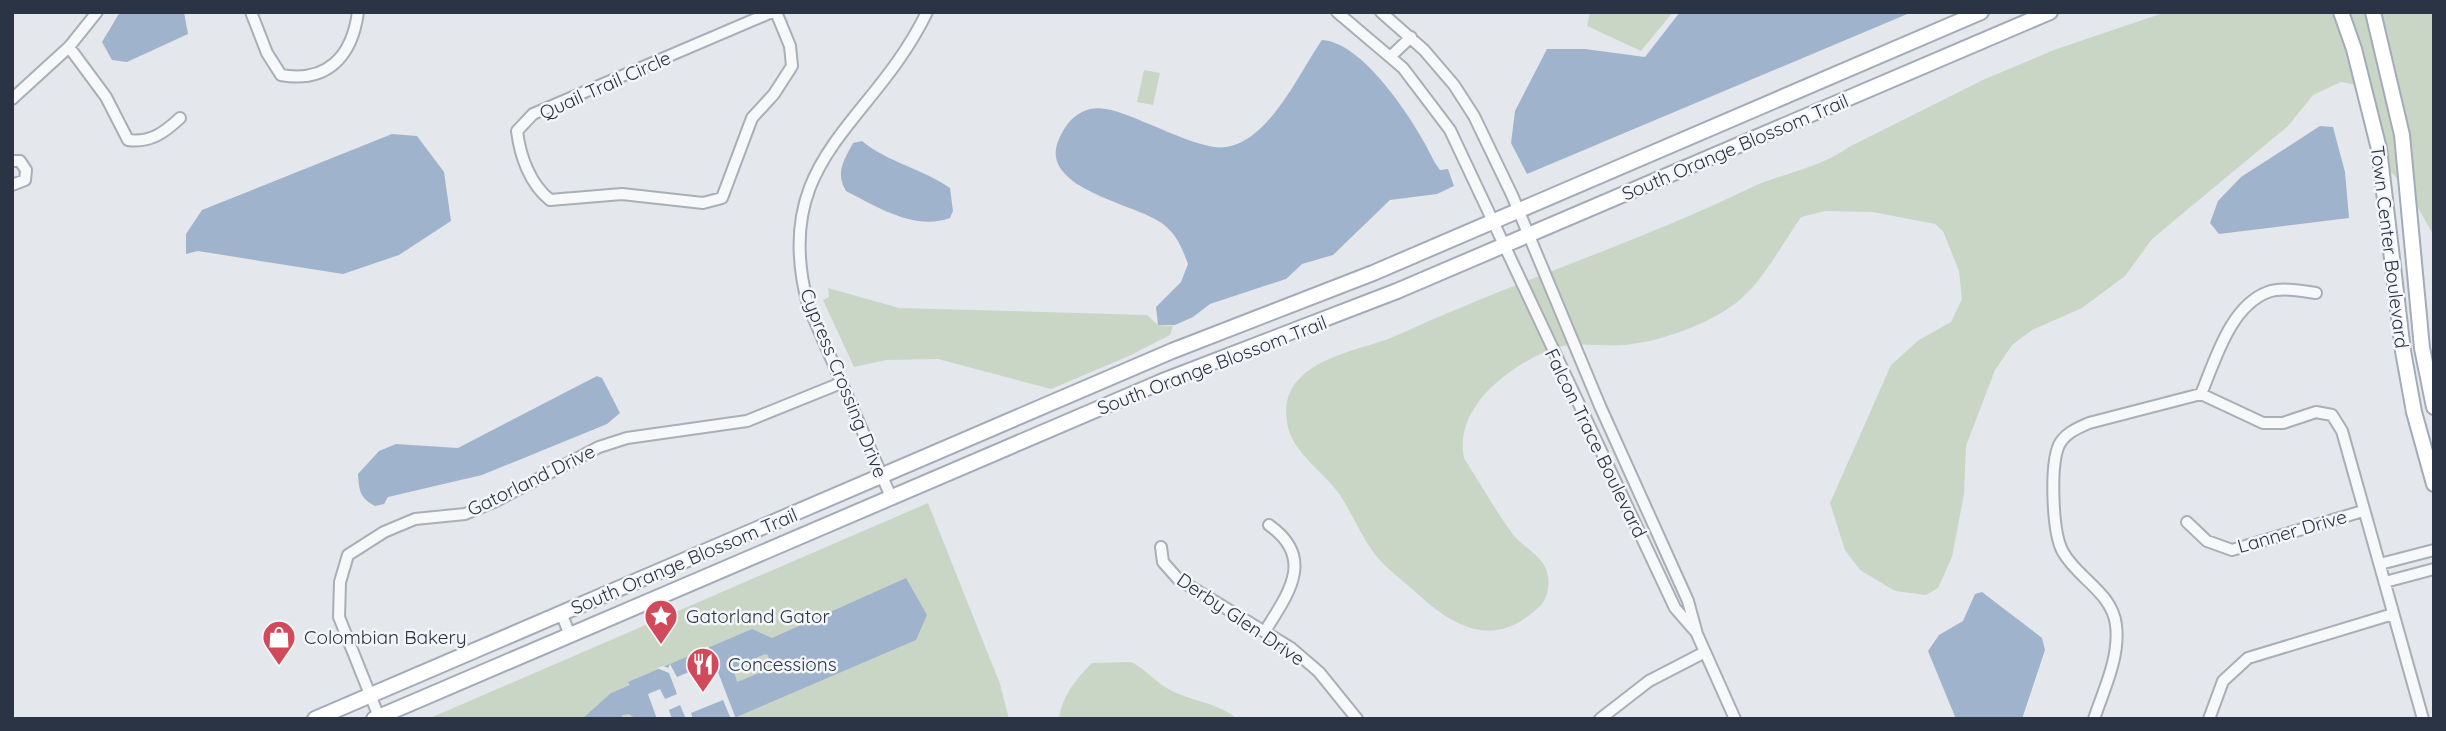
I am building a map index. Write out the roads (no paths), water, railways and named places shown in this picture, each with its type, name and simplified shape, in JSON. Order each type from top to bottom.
[{"type":"main road","name":"South Orange Blossom Trail","points":[[315,719],[1171,351],[1373,273],[1981,12]]},
{"type":"main road","name":"South Orange Blossom Trail","points":[[377,718],[1163,381],[1321,322],[1503,247],[2050,12]]},
{"type":"main road","name":"Town Center Boulevard","points":[[2341,12],[2354,49],[2379,149],[2403,351],[2414,412],[2434,484]]},
{"type":"main road","name":"Town Center Boulevard","points":[[2372,12],[2402,135],[2422,348],[2434,407]]},
{"type":"street","points":[[12,99],[69,47],[97,12]]},
{"type":"street","points":[[251,12],[267,53],[281,75],[302,79],[328,70],[350,46],[358,12]]},
{"type":"street","name":"Quail Trail Circle","points":[[774,12],[790,46],[792,66],[775,94],[752,118],[722,198],[703,203],[622,194],[550,200],[536,189],[519,145],[517,131],[533,114],[774,12]]},
{"type":"street","name":"Cypress Crossing Drive","points":[[891,497],[808,305],[800,274],[802,207],[809,185],[837,136],[885,80],[926,12]]},
{"type":"street","name":"Falcon Trace Boulevard","points":[[1336,12],[1391,56],[1432,103],[1450,130],[1675,608],[1697,634]]},
{"type":"street","name":"Falcon Trace Boulevard","points":[[1381,12],[1411,37],[1454,85],[1474,116],[1688,601],[1697,634],[1735,719]]},
{"type":"street","points":[[1391,56],[1411,37]]},
{"type":"street","points":[[69,47],[106,97],[128,140],[144,142],[167,131],[180,118]]},
{"type":"street","points":[[12,161],[20,161],[26,170],[25,180],[12,185]]},
{"type":"street","points":[[2201,394],[2228,333],[2246,307],[2268,292],[2295,290],[2316,293]]},
{"type":"street","name":"Gatorland Drive","points":[[377,718],[339,617],[340,582],[348,555],[384,532],[415,519],[465,514],[496,501],[599,447],[627,438],[747,421],[841,383]]},
{"type":"street","points":[[2094,719],[2116,652],[2116,623],[2109,604],[2094,586],[2074,570],[2056,534],[2054,469],[2059,445],[2072,430],[2089,423],[2201,394],[2263,423],[2283,423],[2316,412],[2332,415],[2342,430],[2423,719]]},
{"type":"street","name":"Lanner Drive","points":[[2187,522],[2207,541],[2232,550],[2363,511]]},
{"type":"street","points":[[1265,631],[1290,589],[1295,565],[1282,534],[1269,524]]},
{"type":"street","name":"Derby Glen Drive","points":[[1161,547],[1163,562],[1178,579],[1292,648],[1319,672],[1357,719]]},
{"type":"street","points":[[2380,564],[2434,550]]},
{"type":"street","points":[[2385,582],[2434,569]]},
{"type":"street","points":[[561,613],[570,635]]},
{"type":"street","points":[[2209,719],[2223,681],[2248,658],[2393,614]]},
{"type":"street","points":[[1600,719],[1647,678],[1705,652]]},
{"type":"water","points":[[120,12],[184,12],[188,34],[127,62],[112,60],[102,42]]},
{"type":"water","points":[[1680,12],[1912,12],[1527,174],[1511,143],[1515,111],[1547,49],[1585,49],[1645,57]]},
{"type":"water","points":[[1322,40],[1339,44],[1356,55],[1389,89],[1417,129],[1440,170],[1448,169],[1454,186],[1437,194],[1390,200],[1333,255],[1302,264],[1286,279],[1210,304],[1193,317],[1175,325],[1158,325],[1156,307],[1181,282],[1188,264],[1181,247],[1163,224],[1093,193],[1075,183],[1062,171],[1056,156],[1063,131],[1078,114],[1103,108],[1204,145],[1232,146],[1249,138],[1278,109]]},
{"type":"water","points":[[2320,126],[2333,127],[2345,172],[2349,218],[2219,234],[2210,223],[2218,201],[2241,177]]},
{"type":"water","points":[[392,134],[417,136],[444,172],[451,221],[399,255],[343,274],[198,251],[186,254],[186,234],[202,210]]},
{"type":"water","points":[[862,141],[882,155],[950,188],[953,211],[950,218],[923,222],[910,219],[883,210],[846,191],[841,178],[842,167],[853,143]]},
{"type":"water","points":[[597,376],[602,378],[620,413],[607,424],[482,475],[388,497],[384,504],[375,506],[361,493],[358,474],[379,451],[396,444],[458,448]]},
{"type":"water","points":[[906,578],[927,615],[916,640],[732,719],[636,719],[629,714],[622,715],[623,719],[582,719],[611,693],[630,685],[628,682],[752,629],[772,638]],"holes":[[[768,655],[771,668],[737,682],[733,668]]]},
{"type":"water","points":[[1982,592],[2042,638],[2045,650],[2022,719],[1956,719],[1928,651],[1939,635],[1963,621],[1975,594]]},
{"type":"place","name":"Gatorland Gator","points":[[661,646]]},
{"type":"place","name":"Colombian Bakery","points":[[279,667]]},
{"type":"place","name":"Concessions","points":[[703,694]]}]
